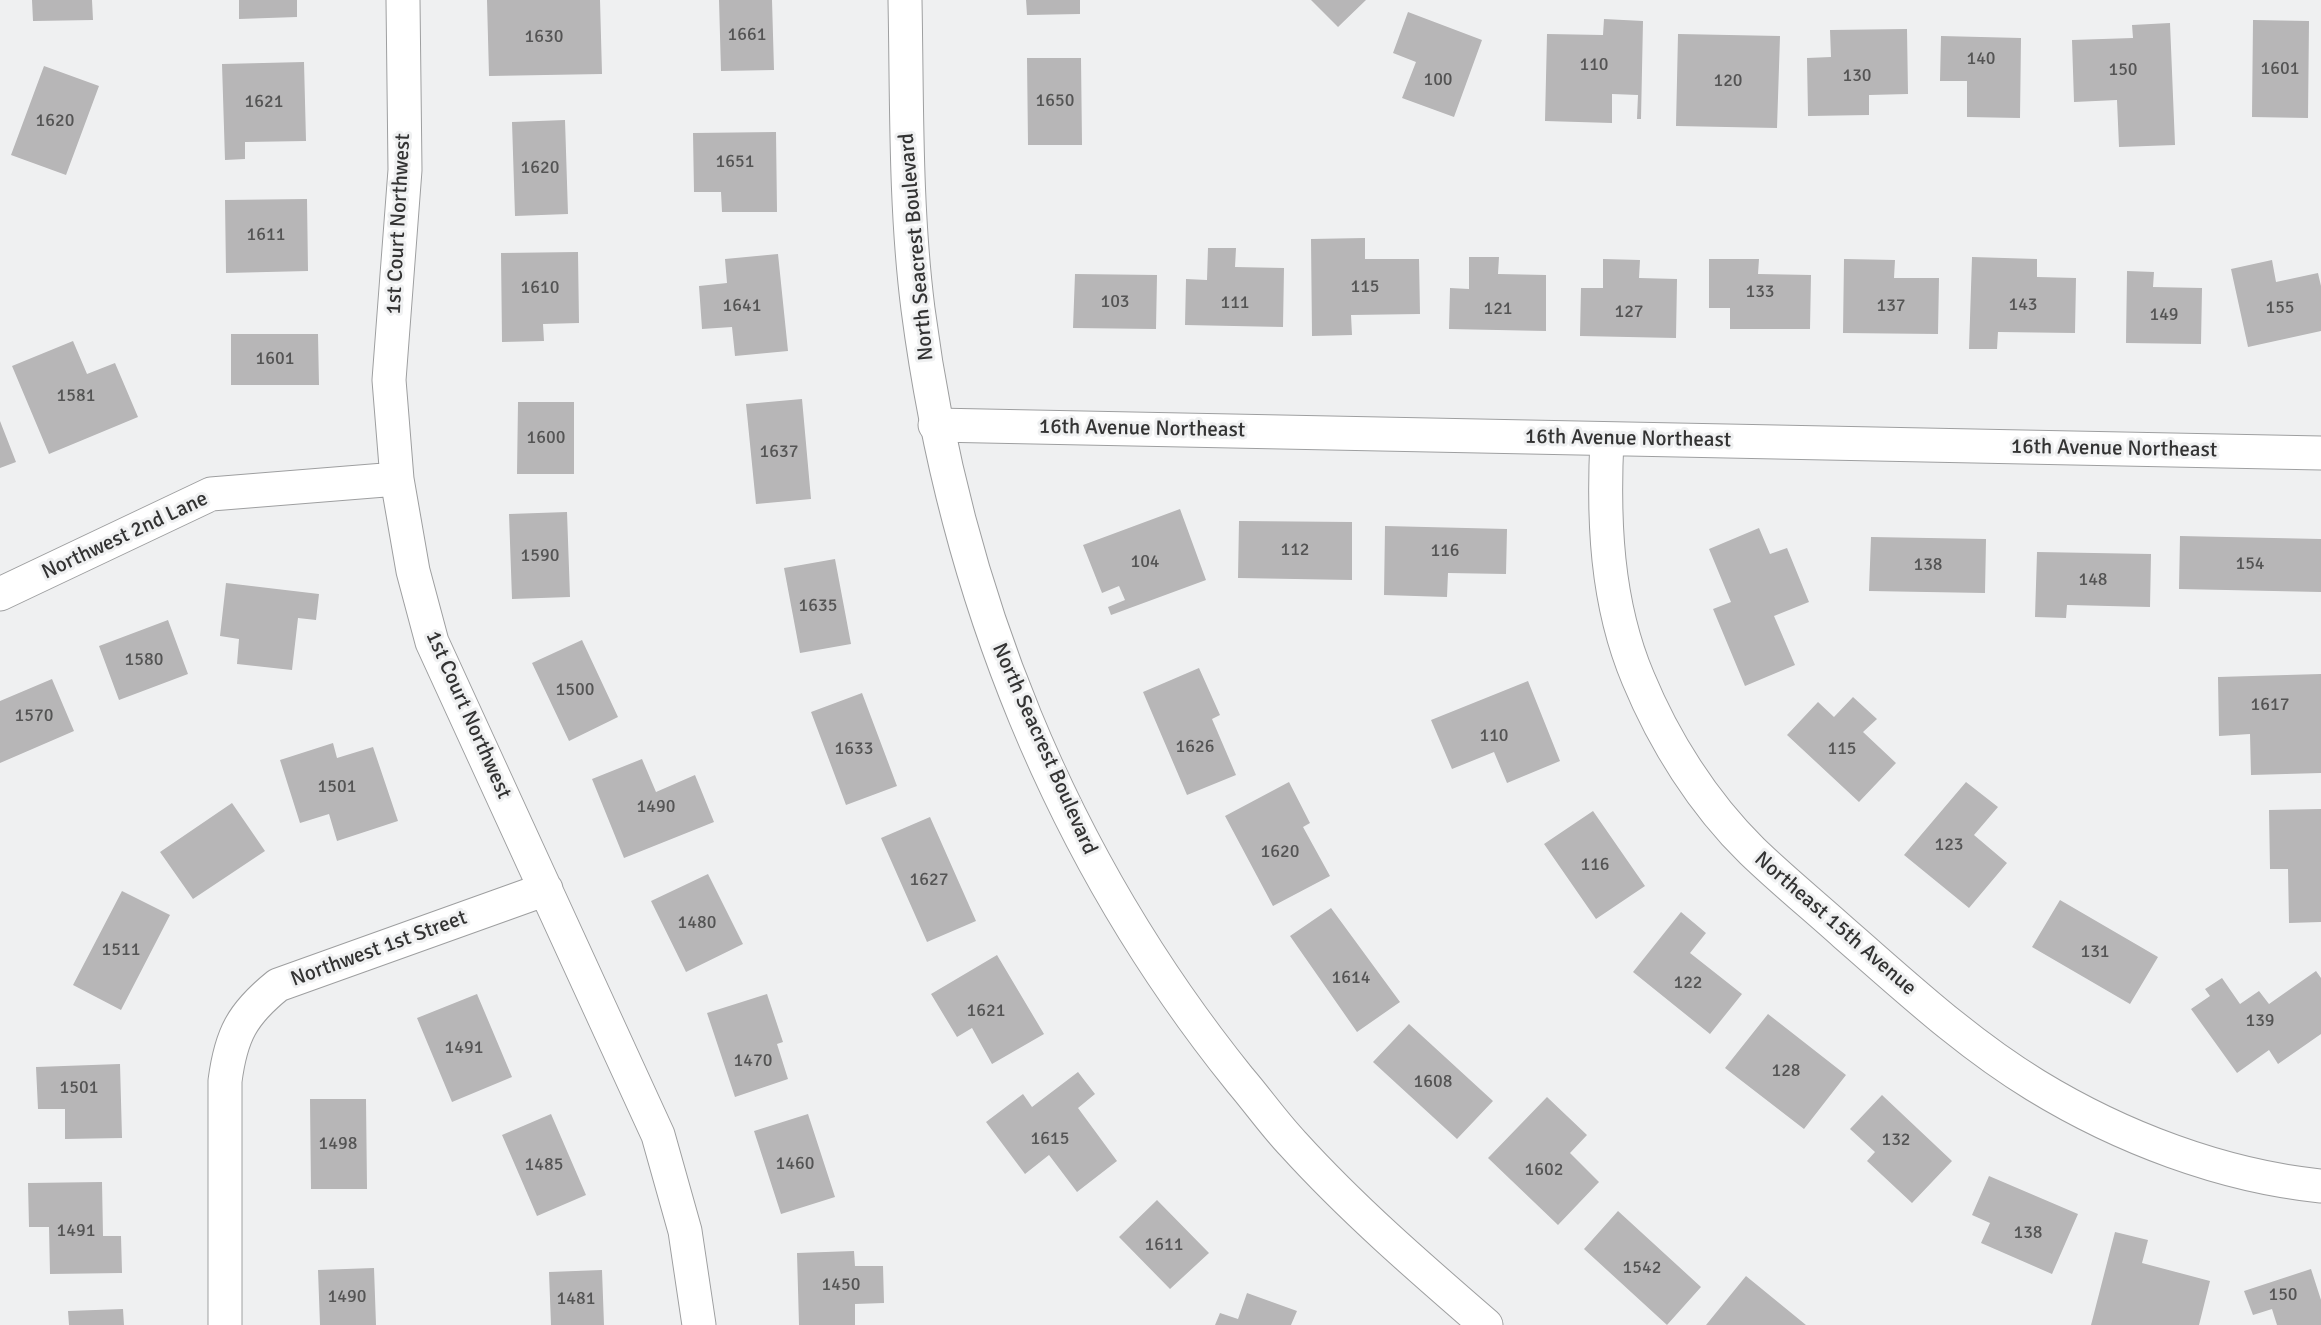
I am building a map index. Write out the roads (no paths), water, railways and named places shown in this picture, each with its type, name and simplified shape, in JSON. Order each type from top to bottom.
[{"type":"street","name":"1st Court Northwest","points":[[403,0],[405,170],[389,380],[397,479],[413,571],[432,642],[658,1135],[685,1231],[699,1325]]},
{"type":"street","name":"North Seacrest Boulevard","points":[[905,0],[909,197],[918,306],[935,425],[980,599],[1010,685],[1071,822],[1130,926],[1197,1026],[1292,1143],[1376,1229],[1472,1321]]},
{"type":"street","name":"16th Avenue Northeast","points":[[935,425],[2321,453]]},
{"type":"street","name":"Northeast 15th Avenue","points":[[1607,439],[1604,507],[1611,577],[1626,644],[1638,677],[1668,740],[1705,798],[1751,850],[1958,1031],[2036,1086],[2120,1130],[2180,1153],[2240,1172],[2321,1186]]},
{"type":"street","name":"Northwest 2nd Lane","points":[[0,594],[210,494],[397,479]]},
{"type":"street","name":"Northwest 1st Street","points":[[225,1325],[225,1081],[228,1052],[239,1026],[256,1003],[278,985],[546,889]]}]
